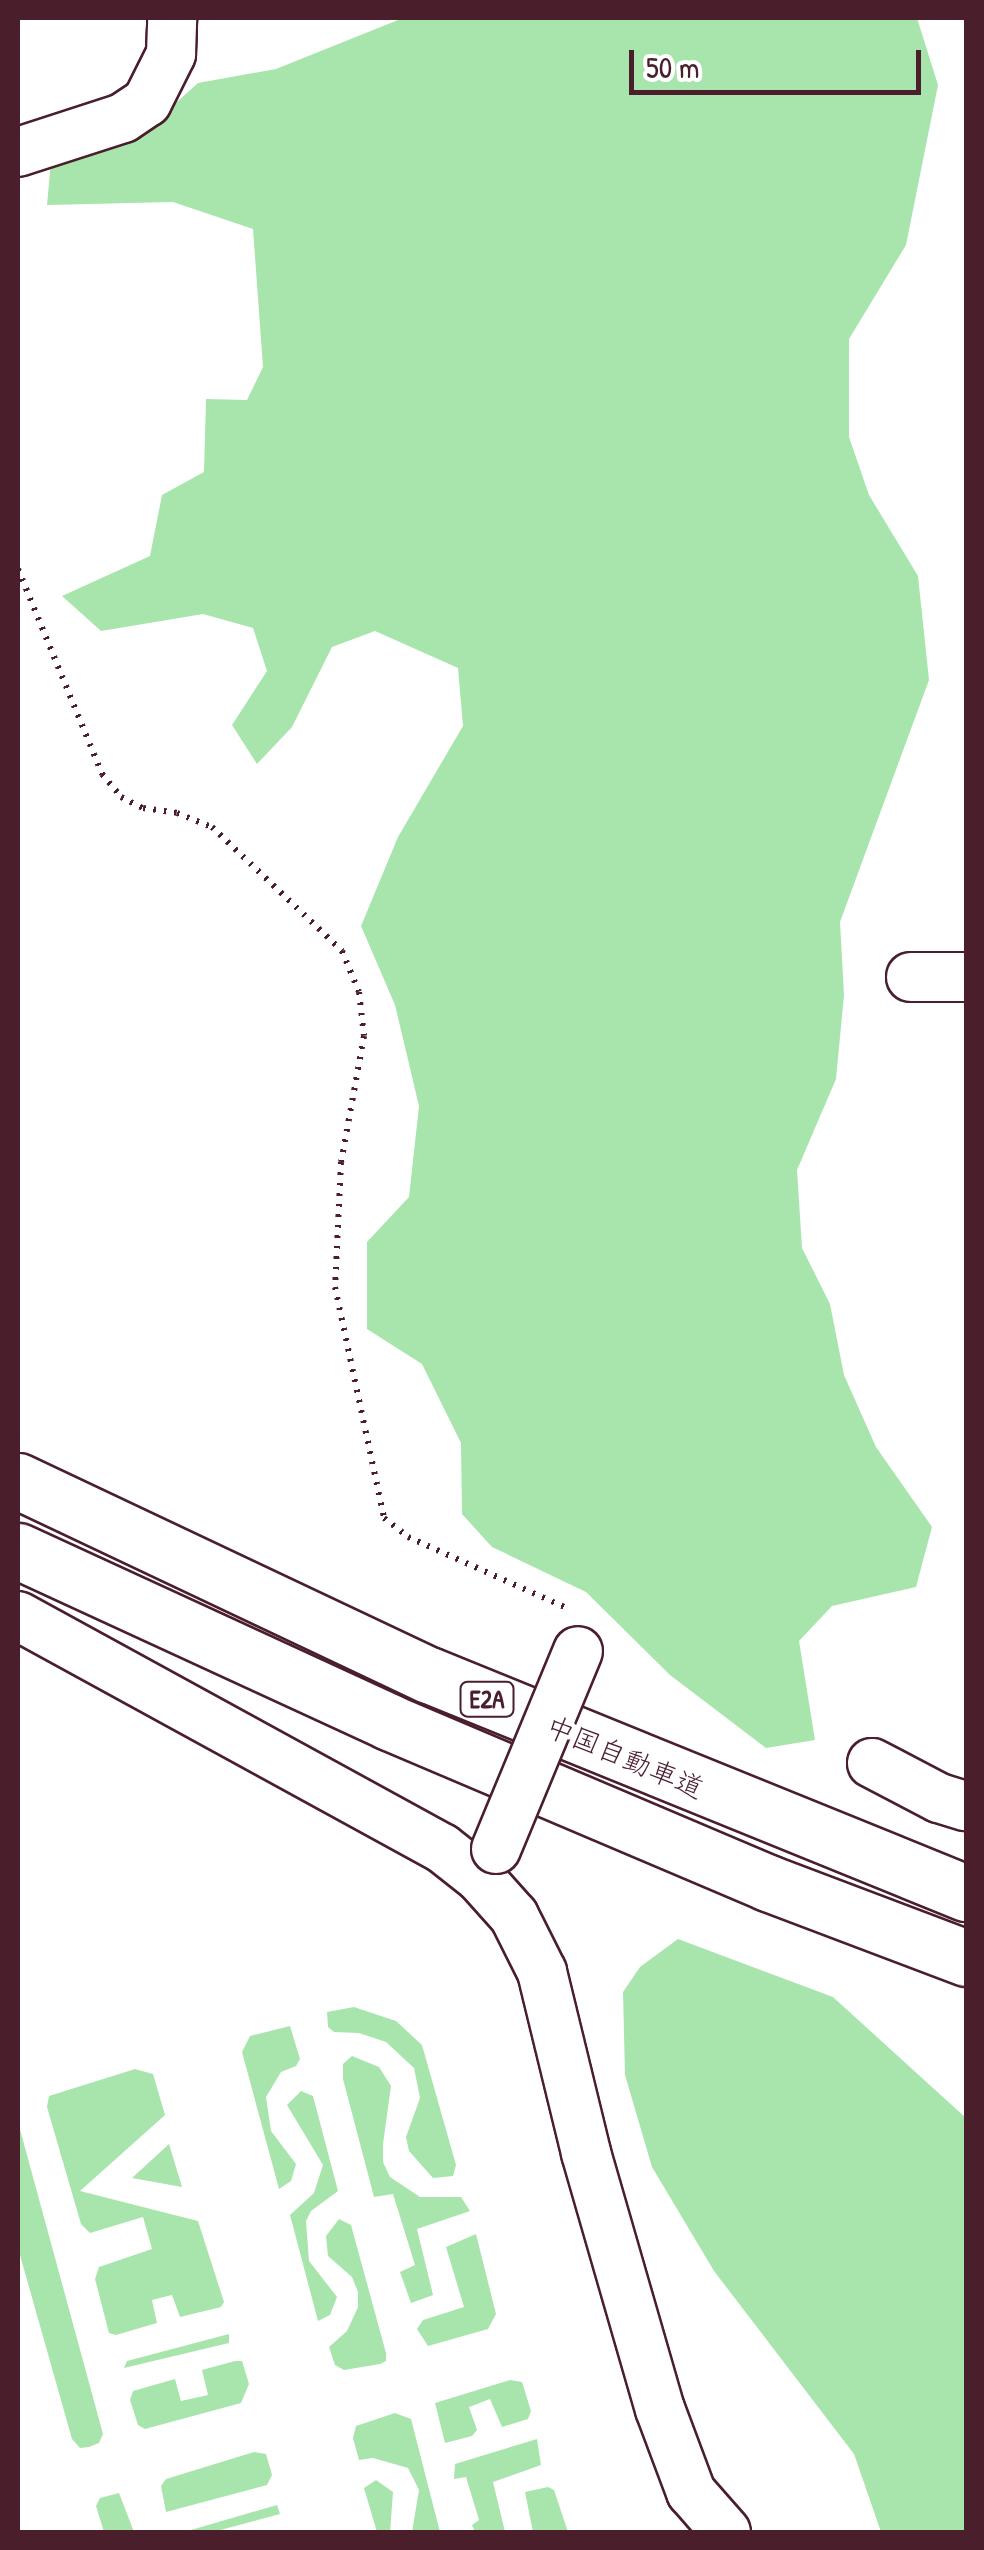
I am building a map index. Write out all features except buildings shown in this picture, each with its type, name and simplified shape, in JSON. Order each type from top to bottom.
[{"type":"highway","name":"中国自動車道","points":[[18,1481],[429,1675],[966,1894]]},
{"type":"highway","name":"E2A","points":[[18,1551],[389,1722],[768,1883],[966,1958]]},
{"type":"street","points":[[18,152],[123,118],[147,102],[172,54],[172,18]]},
{"type":"street","points":[[912,976],[966,977]]},
{"type":"street","points":[[18,1616],[442,1848],[488,1864],[542,1972],[586,2153],[660,2409],[691,2492],[726,2532]]},
{"type":"street","points":[[488,1864],[578,1651]]},
{"type":"street","points":[[872,1764],[939,1798],[966,1806]]},
{"type":"path","points":[[18,569],[102,774],[121,797],[142,808],[177,813],[212,827],[342,951],[359,992],[364,1036],[341,1162],[335,1287],[384,1518],[408,1538],[566,1604],[583,1626],[578,1651]]},
{"type":"green space","points":[[403,18],[917,18],[938,85],[906,245],[849,339],[849,437],[869,495],[918,576],[929,680],[840,922],[844,995],[836,1079],[797,1170],[802,1248],[830,1304],[844,1375],[876,1447],[932,1527],[916,1587],[832,1606],[799,1641],[815,1740],[766,1748],[670,1675],[586,1592],[492,1547],[462,1514],[461,1443],[422,1364],[367,1329],[367,1242],[409,1197],[419,1106],[395,1005],[361,926],[398,837],[463,726],[458,668],[375,631],[332,647],[292,727],[257,764],[232,725],[267,671],[253,628],[203,614],[101,631],[62,596],[150,556],[162,495],[204,472],[206,399],[247,400],[263,367],[253,229],[173,202],[47,205],[51,161],[149,127],[198,83],[276,69]]},
{"type":"green space","points":[[678,1939],[833,1997],[966,2118],[966,2532],[881,2532],[854,2454],[714,2271],[652,2167],[625,2075],[623,1992],[640,1967]]},
{"type":"green space","points":[[354,2007],[396,2021],[422,2045],[456,2165],[453,2176],[433,2178],[409,2151],[406,2137],[420,2098],[414,2068],[386,2042],[359,2033],[334,2032],[328,2027],[327,2012]]},
{"type":"green space","points":[[290,2026],[300,2059],[296,2066],[281,2072],[266,2097],[271,2131],[296,2164],[291,2181],[279,2189],[242,2052],[250,2036]]},
{"type":"green space","points":[[352,2056],[379,2067],[391,2086],[383,2144],[383,2162],[390,2177],[420,2197],[461,2197],[470,2211],[417,2229],[433,2295],[411,2303],[400,2272],[415,2265],[393,2194],[374,2197],[343,2079],[343,2064]]},
{"type":"green space","points":[[135,2069],[153,2074],[165,2115],[80,2191],[198,2221],[224,2302],[221,2307],[180,2317],[172,2295],[152,2300],[157,2323],[116,2335],[109,2333],[95,2279],[99,2267],[152,2249],[143,2217],[90,2233],[81,2224],[47,2107],[49,2096]]},
{"type":"green space","points":[[301,2091],[313,2096],[338,2191],[311,2211],[306,2221],[309,2261],[337,2297],[330,2315],[318,2321],[290,2215],[314,2193],[323,2165],[287,2105]]},
{"type":"green space","points":[[18,2122],[103,2434],[99,2443],[89,2447],[80,2448],[72,2439],[18,2248]]},
{"type":"green space","points":[[169,2144],[182,2187],[132,2178]]},
{"type":"green space","points":[[339,2219],[351,2225],[386,2353],[386,2361],[380,2364],[344,2370],[335,2365],[329,2347],[347,2331],[358,2307],[358,2292],[352,2277],[328,2256],[326,2236]]},
{"type":"green space","points":[[476,2234],[496,2314],[488,2329],[428,2346],[417,2329],[423,2320],[464,2307],[446,2247]]},
{"type":"green space","points":[[229,2334],[229,2343],[124,2368],[127,2361]]},
{"type":"green space","points":[[242,2361],[249,2384],[241,2403],[145,2429],[138,2425],[130,2400],[133,2391],[175,2379],[181,2401],[208,2395],[202,2370]]},
{"type":"green space","points":[[510,2380],[522,2382],[531,2411],[528,2419],[502,2427],[490,2399],[469,2407],[477,2430],[472,2436],[445,2443],[435,2403]]},
{"type":"green space","points":[[395,2413],[411,2419],[440,2532],[412,2532],[419,2490],[408,2468],[373,2458],[359,2460],[353,2438],[356,2426]]},
{"type":"green space","points":[[537,2439],[541,2465],[493,2482],[505,2532],[475,2532],[472,2525],[479,2520],[466,2477],[454,2479],[455,2464]]},
{"type":"green space","points":[[254,2452],[266,2454],[272,2475],[267,2485],[166,2512],[161,2486],[166,2479]]},
{"type":"green space","points":[[376,2480],[393,2492],[390,2532],[377,2532],[364,2488]]},
{"type":"green space","points":[[548,2487],[554,2490],[568,2532],[533,2532],[525,2492]]},
{"type":"green space","points":[[119,2493],[134,2532],[104,2532],[96,2506],[100,2498]]},
{"type":"green space","points":[[277,2505],[280,2514],[213,2532],[184,2532]]}]
